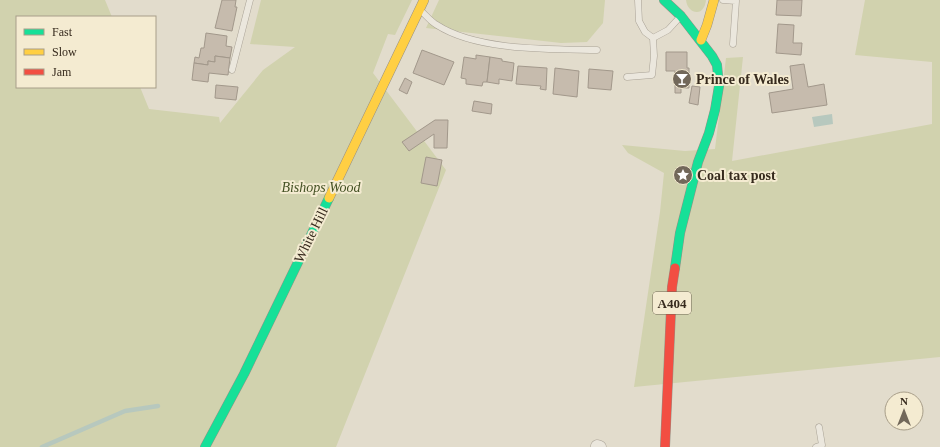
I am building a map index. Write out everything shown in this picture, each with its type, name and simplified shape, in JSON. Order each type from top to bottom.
[{"type":"street","name":"White Hill","points":[[205,447],[244,374],[424,0]]},
{"type":"street","name":"A404","points":[[664,0],[681,16],[712,56],[717,65],[719,86],[709,133],[698,162],[680,233],[672,287],[664,447]]},
{"type":"street","points":[[701,40],[714,0]]},
{"type":"lane","points":[[232,70],[250,0]]},
{"type":"lane","points":[[627,77],[652,75],[654,56],[653,38],[645,32],[639,21],[638,0]]},
{"type":"lane","points":[[723,0],[736,1],[733,44]]},
{"type":"lane","points":[[420,9],[435,24],[449,32],[469,39],[499,45],[531,48],[597,50]]},
{"type":"lane","points":[[653,38],[668,30],[681,16]]},
{"type":"lane","points":[[816,447],[822,445],[819,427]]},
{"type":"green space","name":"Bishops Wood","points":[[0,0],[105,0],[112,16],[16,16],[16,88],[140,88],[149,109],[219,117],[220,123],[263,70],[295,47],[250,44],[261,0],[412,0],[395,35],[388,34],[373,73],[446,170],[336,447],[0,447]]},
{"type":"green space","points":[[439,0],[605,0],[603,23],[587,42],[561,43],[426,28]]},
{"type":"green space","points":[[686,0],[706,0],[705,6],[702,10],[696,12],[691,10]]},
{"type":"green space","points":[[865,0],[940,0],[940,357],[634,387],[660,212],[664,173],[628,153],[622,145],[685,151],[715,149],[726,58],[743,57],[732,161],[932,124],[932,62],[855,55]]},
{"type":"shaded area","points":[[832,114],[833,124],[814,127],[812,117]]},
{"type":"building","points":[[222,0],[236,0],[235,7],[237,7],[232,31],[215,28]]},
{"type":"building","points":[[777,0],[802,0],[801,16],[776,15]]},
{"type":"building","points":[[778,24],[794,25],[793,43],[802,43],[801,55],[776,53]]},
{"type":"building","points":[[206,33],[227,36],[226,46],[232,47],[230,58],[215,56],[215,62],[208,61],[208,65],[194,63],[195,57],[199,58],[201,48],[204,48]]},
{"type":"building","points":[[422,50],[454,62],[444,85],[413,73]]},
{"type":"building","name":"Prince of Wales","points":[[666,52],[687,52],[689,88],[681,88],[681,93],[675,93],[675,71],[666,71]]},
{"type":"building","points":[[476,55],[490,57],[487,82],[483,82],[482,86],[466,84],[466,79],[461,78],[464,57],[476,59]]},
{"type":"building","points":[[215,56],[230,58],[228,75],[209,73],[208,82],[192,80],[194,63],[208,65],[208,61],[215,62]]},
{"type":"building","points":[[490,57],[514,63],[512,81],[499,79],[499,84],[487,82]]},
{"type":"building","points":[[804,64],[808,87],[824,84],[827,105],[772,113],[769,93],[793,89],[790,66]]},
{"type":"building","points":[[518,66],[547,68],[546,90],[540,89],[541,86],[516,84]]},
{"type":"building","points":[[555,68],[579,71],[577,97],[553,94]]},
{"type":"building","points":[[589,69],[613,71],[611,90],[588,88]]},
{"type":"building","points":[[405,78],[412,82],[407,94],[399,90]]},
{"type":"building","points":[[216,85],[238,87],[236,100],[215,98]]},
{"type":"building","points":[[692,86],[700,87],[698,105],[689,103]]},
{"type":"building","points":[[474,101],[492,104],[491,114],[472,111]]},
{"type":"building","points":[[435,120],[448,120],[447,148],[434,148],[434,134],[409,151],[402,142]]},
{"type":"building","points":[[426,157],[442,160],[437,186],[421,183]]},
{"type":"waterway","points":[[42,447],[125,411],[158,406]]},
{"type":"traffic: fast","points":[[664,0],[681,16],[712,56],[717,65],[719,86],[709,133],[698,162],[680,233],[675,268]]},
{"type":"traffic: fast","points":[[205,447],[244,374],[329,198]]},
{"type":"traffic: slow","points":[[329,198],[424,0]]},
{"type":"traffic: slow","points":[[701,40],[714,0]]},
{"type":"traffic: jam","points":[[665,447],[672,287],[675,268]]},
{"type":"place","name":"Prince of Wales","points":[[682,79]]},
{"type":"place","name":"Coal tax post","points":[[683,175]]}]
